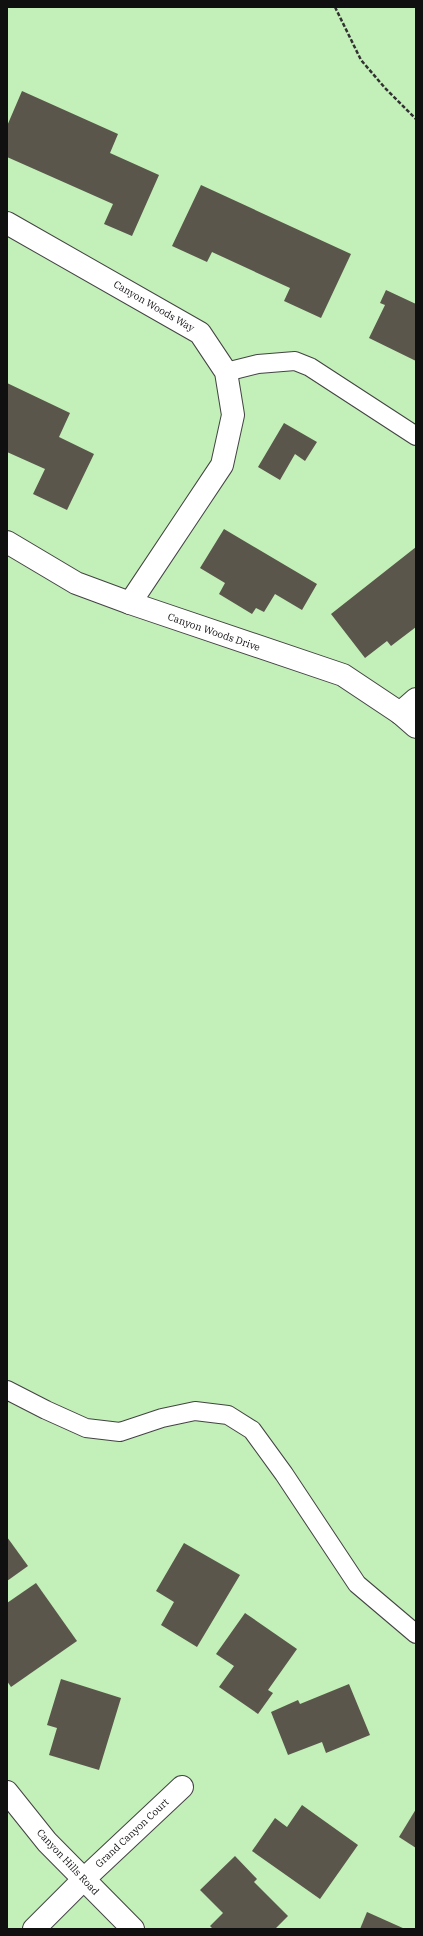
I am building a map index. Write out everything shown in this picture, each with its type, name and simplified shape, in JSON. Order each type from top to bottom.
[{"type":"street","name":"Canyon Woods Way","points":[[7,223],[200,333],[226,372],[233,415],[222,465],[130,603]]},
{"type":"street","name":"Canyon Woods Drive","points":[[7,542],[76,583],[130,603],[343,675],[408,720]]},
{"type":"street","points":[[408,720],[416,699]]},
{"type":"street","name":"Grand Canyon Court","points":[[34,1929],[83,1880],[182,1787]]},
{"type":"street","name":"Canyon Hills Road","points":[[7,1792],[47,1842],[133,1929]]},
{"type":"lane","points":[[226,372],[258,364],[295,361],[310,367],[416,436]]},
{"type":"lane","points":[[7,1390],[86,1428],[120,1432],[162,1418],[195,1411],[228,1415],[252,1430],[284,1474],[357,1584],[416,1634]]},
{"type":"path","points":[[335,7],[361,60],[416,119]]},
{"type":"green space","points":[[7,7],[416,7],[416,1929],[7,1929]]},
{"type":"building","points":[[22,91],[118,134],[110,153],[159,175],[132,236],[104,224],[113,204],[7,157],[7,126]]},
{"type":"building","points":[[201,185],[351,254],[321,318],[284,301],[290,288],[212,252],[207,262],[172,246]]},
{"type":"building","points":[[386,290],[416,304],[416,361],[369,338],[385,305],[380,303]]},
{"type":"building","points":[[7,383],[70,413],[59,437],[94,454],[67,510],[33,494],[45,469],[7,452]]},
{"type":"building","points":[[284,423],[317,442],[305,461],[295,454],[280,480],[258,467]]},
{"type":"building","points":[[224,529],[317,584],[302,610],[275,594],[264,612],[256,608],[252,614],[219,594],[225,583],[200,568]]},
{"type":"building","points":[[416,547],[416,627],[391,646],[387,641],[365,658],[331,614]]},
{"type":"building","points":[[7,1537],[28,1566],[7,1581]]},
{"type":"building","points":[[184,1543],[240,1575],[197,1647],[161,1625],[174,1602],[156,1591]]},
{"type":"building","points":[[36,1583],[77,1641],[11,1687],[7,1681],[7,1603]]},
{"type":"building","points":[[245,1613],[297,1649],[268,1690],[273,1693],[258,1714],[219,1687],[234,1666],[216,1654]]},
{"type":"building","points":[[61,1679],[121,1698],[99,1770],[49,1755],[57,1728],[47,1725]]},
{"type":"building","points":[[349,1684],[370,1735],[326,1753],[322,1742],[288,1755],[271,1712],[298,1700],[300,1704]]},
{"type":"building","points":[[302,1805],[358,1845],[320,1899],[252,1851],[275,1818],[287,1827]]},
{"type":"building","points":[[416,1809],[416,1848],[399,1837]]},
{"type":"building","points":[[235,1856],[257,1879],[254,1882],[288,1916],[275,1929],[213,1929],[210,1926],[223,1913],[200,1890]]},
{"type":"building","points":[[367,1912],[405,1929],[360,1929]]}]
